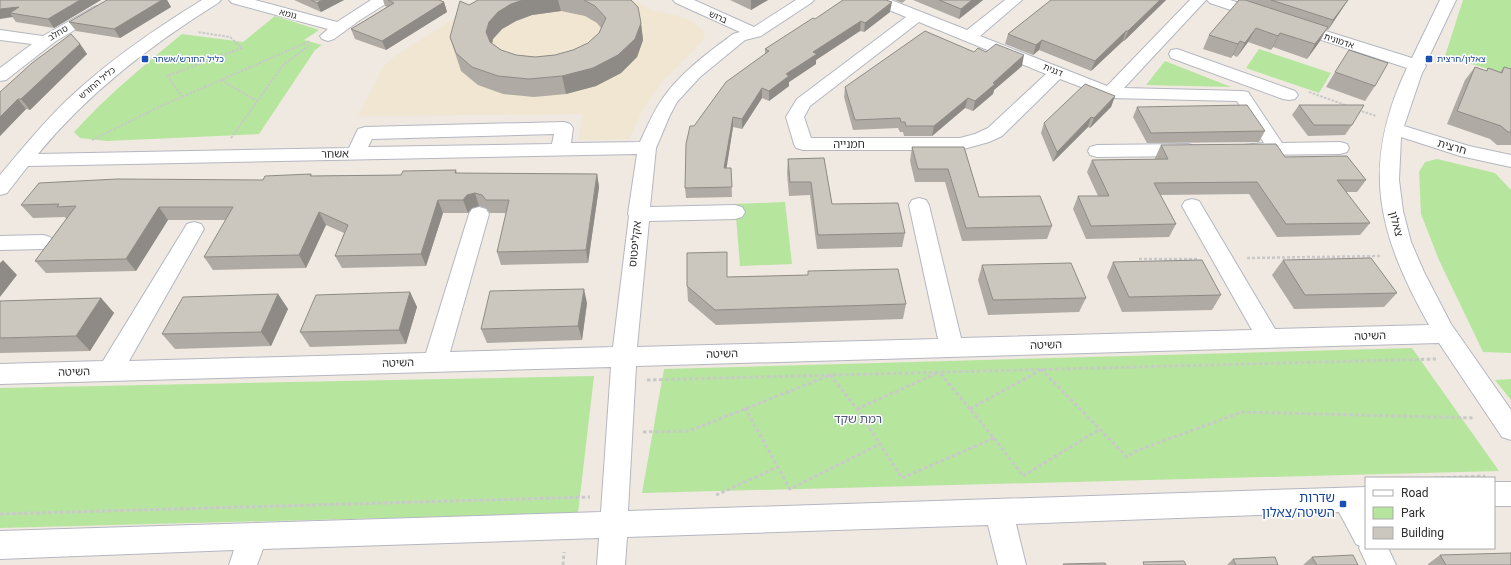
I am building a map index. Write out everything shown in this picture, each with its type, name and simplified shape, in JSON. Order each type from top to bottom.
[{"type":"street","name":"כליל החורש","points":[[0,188],[73,104],[155,37],[213,0]]},
{"type":"street","name":"גומא","points":[[237,0],[339,27]]},
{"type":"street","points":[[320,37],[326,37],[382,0]]},
{"type":"street","name":"ברוש","points":[[681,0],[755,33]]},
{"type":"street","name":"אקליפטוס","points":[[611,565],[624,357],[638,214],[647,148],[660,115],[682,86],[699,69],[739,37],[755,33],[806,0]]},
{"type":"street","name":"דגנית","points":[[877,0],[1110,93]]},
{"type":"street","points":[[969,37],[1014,0]]},
{"type":"street","points":[[1110,93],[1198,0]]},
{"type":"street","name":"אדמונית","points":[[1215,0],[1418,66]]},
{"type":"street","name":"צאלון","points":[[1448,0],[1405,94],[1390,148],[1388,186],[1393,215],[1406,256],[1444,334],[1507,424]]},
{"type":"street","name":"סחלב","points":[[0,76],[45,41],[108,4]]},
{"type":"street","name":"חמנייה","points":[[918,16],[803,102],[795,117],[803,144],[960,144],[974,141],[985,137],[998,129],[1058,72]]},
{"type":"street","name":"סחלב","points":[[0,35],[45,41]]},
{"type":"street","points":[[1177,54],[1289,95]]},
{"type":"street","points":[[1242,96],[1251,81]]},
{"type":"street","points":[[1110,93],[1242,96]]},
{"type":"street","points":[[1242,96],[1277,149]]},
{"type":"street","name":"חרצית","points":[[1395,126],[1459,150],[1491,158],[1511,160]]},
{"type":"street","name":"אשחר","points":[[23,160],[647,148]]},
{"type":"street","points":[[1230,149],[1340,148]]},
{"type":"street","points":[[1097,151],[1206,150]]},
{"type":"street","points":[[919,204],[952,348]]},
{"type":"street","points":[[1192,206],[1269,339]]},
{"type":"street","points":[[638,214],[735,212]]},
{"type":"street","points":[[435,362],[479,214]]},
{"type":"street","points":[[110,371],[194,230]]},
{"type":"street","points":[[0,243],[43,242]]},
{"type":"street","name":"השיטה","points":[[0,374],[1444,334]]},
{"type":"street","points":[[1495,486],[1511,494]]},
{"type":"street","points":[[0,545],[1356,499],[1365,531]]},
{"type":"street","points":[[999,511],[1012,565]]},
{"type":"street","points":[[243,565],[254,536]]},
{"type":"street","points":[[1374,549],[1382,565]]},
{"type":"path","points":[[183,97],[167,76],[242,48],[230,37],[197,32]]},
{"type":"path","points":[[87,142],[183,97],[320,37]]},
{"type":"path","points":[[217,156],[283,65],[320,37]]},
{"type":"path","points":[[221,80],[257,101]]},
{"type":"path","points":[[1289,95],[1296,87],[1395,126]]},
{"type":"path","points":[[1139,259],[1406,256]]},
{"type":"path","points":[[1016,346],[1042,369],[1127,457],[1136,451],[1242,412],[1507,424]]},
{"type":"path","points":[[917,349],[939,372],[970,409],[1023,476],[1100,429]]},
{"type":"path","points":[[816,352],[830,375],[857,409],[902,478],[994,438]]},
{"type":"path","points":[[650,380],[1460,358]]},
{"type":"path","points":[[970,409],[1042,369]]},
{"type":"path","points":[[857,409],[939,372]]},
{"type":"path","points":[[620,432],[689,431],[830,375]]},
{"type":"path","points":[[745,408],[790,489],[880,444]]},
{"type":"path","points":[[709,521],[713,496],[778,467]]},
{"type":"path","points":[[0,514],[577,498]]},
{"type":"shaded area","points":[[488,0],[633,0],[653,11],[683,17],[693,22],[702,29],[705,38],[662,82],[642,111],[629,139],[578,140],[583,114],[358,116],[383,67],[394,57],[448,22]]},
{"type":"green space","points":[[1463,0],[1511,0],[1511,76],[1445,56]]},
{"type":"green space","points":[[275,16],[319,30],[304,40],[322,45],[315,50],[259,134],[107,141],[80,138],[74,132],[113,93],[182,34],[243,42]]},
{"type":"green space","points":[[1259,49],[1331,73],[1319,93],[1246,68]]},
{"type":"green space","points":[[1165,61],[1231,87],[1146,85]]},
{"type":"green space","points":[[1437,159],[1495,173],[1511,190],[1511,353],[1483,352],[1439,260],[1421,214],[1419,172],[1425,162]]},
{"type":"green space","points":[[785,202],[792,264],[740,266],[735,204]]},
{"type":"green space","points":[[1412,348],[1499,471],[642,493],[664,369]]},
{"type":"green space","points":[[594,376],[578,513],[0,528],[0,388]]},
{"type":"green space","points":[[1511,379],[1511,400],[1495,380]]},
{"type":"building","points":[[0,0],[80,0],[48,19],[10,13],[19,7],[0,9]]},
{"type":"building","points":[[107,0],[162,0],[114,29],[69,22]]},
{"type":"building","points":[[311,0],[322,0],[317,3]]},
{"type":"building","points":[[388,0],[439,0],[444,2],[382,41],[351,29],[394,3]]},
{"type":"building","points":[[478,0],[523,0],[511,4],[498,12],[489,22],[486,32],[490,42],[501,50],[516,55],[535,57],[555,55],[573,50],[588,43],[599,33],[606,18],[595,6],[584,0],[631,0],[638,7],[641,23],[635,39],[618,55],[593,68],[562,76],[529,79],[498,76],[472,67],[456,53],[450,37],[460,1],[469,5]]},
{"type":"building","points":[[843,0],[886,0],[892,2],[865,23],[861,21],[813,52],[817,54],[786,74],[789,76],[769,91],[762,88],[742,119],[733,117],[724,168],[731,168],[732,187],[685,188],[686,144],[690,126],[694,126],[726,82],[769,51],[765,49]]},
{"type":"building","points":[[939,0],[972,0],[961,9]]},
{"type":"building","points":[[1051,0],[1160,0],[1095,61],[1042,40],[1036,45],[1008,34]]},
{"type":"building","points":[[1239,0],[1245,0],[1328,27],[1315,44],[1280,33],[1278,36],[1256,28],[1245,43],[1240,41],[1238,44],[1209,35]]},
{"type":"building","points":[[1271,0],[1348,0],[1333,20]]},
{"type":"building","points":[[925,31],[974,52],[978,48],[986,52],[996,44],[1024,55],[993,83],[995,84],[975,101],[968,98],[934,126],[906,126],[905,122],[901,122],[900,118],[855,120],[845,87]]},
{"type":"building","points":[[71,34],[80,44],[0,117],[0,92],[32,63]]},
{"type":"building","points":[[1349,50],[1388,63],[1375,86],[1335,72]]},
{"type":"building","points":[[1475,67],[1487,71],[1488,68],[1502,73],[1504,67],[1511,69],[1511,132],[1508,132],[1501,126],[1457,111]]},
{"type":"building","points":[[1085,84],[1115,96],[1094,118],[1091,117],[1057,152],[1044,123]]},
{"type":"building","points":[[1247,105],[1265,131],[1151,133],[1137,107]]},
{"type":"building","points":[[1299,105],[1364,105],[1352,125],[1314,125]]},
{"type":"building","points":[[1276,144],[1285,157],[1347,156],[1366,180],[1337,180],[1370,223],[1286,224],[1257,182],[1154,183],[1176,224],[1091,226],[1078,196],[1109,196],[1092,160],[1168,159],[1161,145]]},
{"type":"building","points":[[912,147],[964,147],[979,197],[1040,196],[1052,226],[966,228],[948,169],[918,169]]},
{"type":"building","points":[[824,158],[832,204],[898,203],[905,233],[818,235],[811,182],[790,182],[788,159]]},
{"type":"building","points":[[456,170],[455,173],[597,174],[586,250],[497,252],[509,200],[486,200],[482,195],[475,193],[467,195],[463,200],[438,200],[421,254],[335,256],[348,225],[319,212],[299,255],[204,257],[233,207],[159,207],[126,259],[35,261],[76,206],[57,207],[59,204],[21,205],[39,183],[117,179],[263,180],[265,176],[311,174],[310,176],[401,175],[403,171]]},
{"type":"building","points":[[727,252],[727,277],[808,275],[808,271],[898,269],[906,304],[715,310],[687,286],[687,253]]},
{"type":"building","points":[[1371,258],[1397,293],[1305,295],[1283,260]]},
{"type":"building","points":[[1202,260],[1221,295],[1129,297],[1113,262]]},
{"type":"building","points":[[1071,263],[1086,298],[993,300],[982,265]]},
{"type":"building","points":[[584,289],[578,326],[481,329],[490,291]]},
{"type":"building","points":[[410,292],[399,330],[300,332],[316,295]]},
{"type":"building","points":[[278,294],[261,332],[162,334],[183,297]]},
{"type":"building","points":[[101,298],[76,336],[0,338],[0,301]]},
{"type":"building","points":[[1511,553],[1511,565],[1446,565],[1440,555]]},
{"type":"building","points":[[1353,555],[1358,565],[1317,565],[1312,557]]},
{"type":"building","points":[[1275,557],[1278,565],[1236,565],[1233,559]]},
{"type":"building","points":[[1184,561],[1186,565],[1144,565],[1143,562]]},
{"type":"building","points":[[1105,563],[1106,565],[1063,564]]},
{"type":"place","name":"כליל החורש/אשחר","points":[[145,59]]},
{"type":"place","name":"צאלון/חרצית","points":[[1429,59]]},
{"type":"place","name":"שדרות השיטה/צאלון","points":[[1343,504]]},
{"type":"district","name":"רמת שקד","points":[[858,419]]}]
